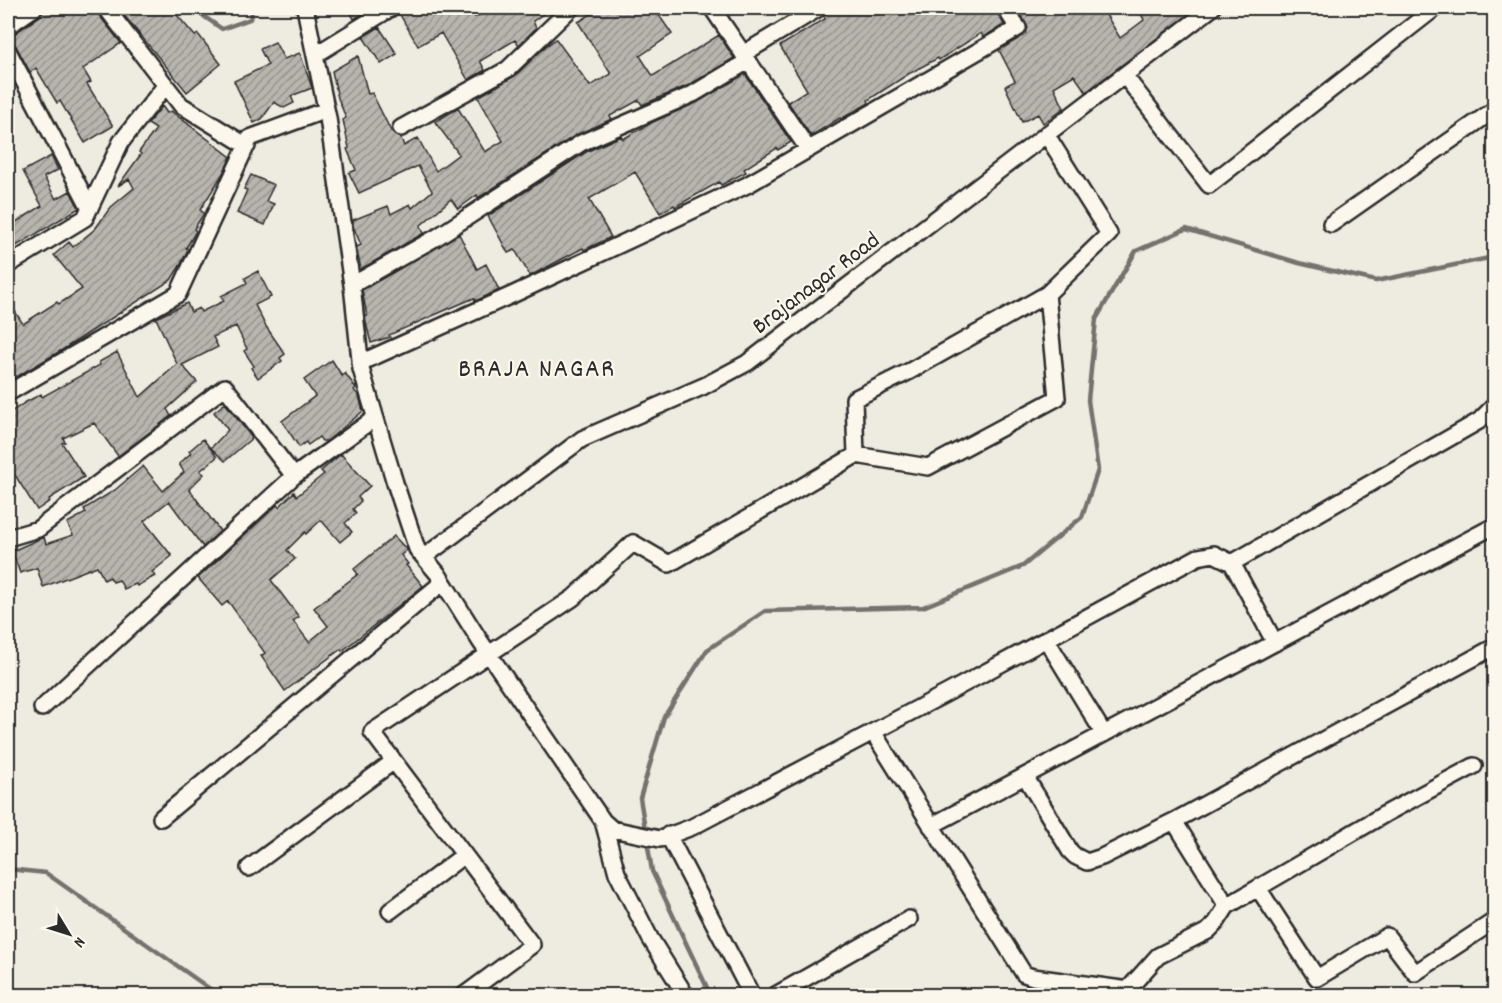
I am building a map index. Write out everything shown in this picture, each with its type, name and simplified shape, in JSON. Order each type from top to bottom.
[{"type":"street","points":[[8,26],[34,8]]},
{"type":"street","points":[[106,8],[181,105],[247,147]]},
{"type":"street","points":[[305,8],[326,110],[352,285],[360,363],[417,549],[443,582],[489,654],[608,825],[617,873],[650,938],[686,996]]},
{"type":"street","points":[[315,55],[391,8]]},
{"type":"street","points":[[401,128],[508,69],[571,8]]},
{"type":"street","points":[[712,8],[808,149]]},
{"type":"street","points":[[352,285],[437,237],[581,143],[693,94],[819,8]]},
{"type":"street","points":[[360,363],[747,185],[1018,28],[1005,8]]},
{"type":"street","name":"Brajanagar Road","points":[[424,557],[582,439],[704,386],[747,363],[1212,8]]},
{"type":"street","points":[[1124,75],[1209,185],[1435,8]]},
{"type":"street","points":[[8,51],[90,208]]},
{"type":"street","points":[[8,265],[85,218],[120,142],[165,86]]},
{"type":"street","points":[[8,393],[178,294],[250,138],[326,110]]},
{"type":"street","points":[[1331,224],[1494,110]]},
{"type":"street","points":[[856,455],[854,399],[910,371],[1047,294],[1109,234],[1046,134]]},
{"type":"street","points":[[463,996],[532,945],[372,732],[573,598],[633,543],[669,564],[856,455],[928,467],[1057,398],[1047,294]]},
{"type":"street","points":[[8,538],[38,530],[225,387],[294,476]]},
{"type":"street","points":[[1232,563],[1479,421],[1494,406]]},
{"type":"street","points":[[42,708],[294,476],[375,418]]},
{"type":"street","points":[[931,826],[1494,526]]},
{"type":"street","points":[[608,825],[664,837],[692,827],[1198,557],[1214,554],[1232,563],[1275,643]]},
{"type":"street","points":[[161,818],[443,582]]},
{"type":"street","points":[[1046,639],[1104,734]]},
{"type":"street","points":[[1025,776],[1070,851],[1087,862],[1102,857],[1174,820],[1494,647]]},
{"type":"street","points":[[873,732],[1024,974],[1129,994],[1158,956],[1208,931],[1227,906],[1385,814],[1474,766]]},
{"type":"street","points":[[249,868],[394,761]]},
{"type":"street","points":[[1174,820],[1227,906]]},
{"type":"street","points":[[664,837],[752,996]]},
{"type":"street","points":[[390,911],[464,855]]},
{"type":"street","points":[[1258,888],[1317,978],[1387,936],[1415,973],[1494,921]]},
{"type":"street","points":[[774,996],[909,919]]},
{"type":"building","points":[[44,8],[96,8],[98,14],[121,43],[83,69],[91,82],[87,84],[113,126],[85,143],[60,101],[57,103],[36,68],[30,72],[16,46],[8,41],[8,36],[40,16]]},
{"type":"building","points":[[118,8],[171,8],[195,36],[198,34],[221,64],[187,92]]},
{"type":"building","points":[[348,8],[367,8],[369,10],[354,19]]},
{"type":"building","points":[[401,8],[470,8],[475,17],[495,8],[552,8],[533,21],[536,28],[519,45],[515,40],[480,61],[485,70],[468,80],[441,33],[418,46],[399,13]]},
{"type":"building","points":[[601,8],[654,8],[672,34],[640,56],[653,76],[719,35],[734,58],[689,85],[642,105],[639,100],[610,116],[612,119],[576,135],[458,209],[451,199],[420,226],[424,233],[361,269],[356,247],[361,245],[353,226],[353,220],[388,206],[391,214],[410,204],[412,208],[432,191],[418,166],[359,193],[349,173],[356,170],[347,149],[349,148],[343,120],[346,118],[338,98],[332,71],[358,56],[368,94],[372,93],[391,131],[401,138],[404,146],[418,138],[436,171],[459,154],[435,122],[458,108],[485,152],[503,141],[478,97],[515,76],[556,39],[590,86],[611,74],[578,22]]},
{"type":"building","points":[[849,8],[995,8],[1004,25],[983,37],[981,33],[939,60],[938,58],[910,73],[868,100],[869,103],[811,136],[788,102],[807,90],[780,46],[825,19],[824,16],[827,13],[836,9],[837,12]]},
{"type":"building","points":[[1016,8],[1102,8],[1120,38],[1144,20],[1138,8],[1197,8],[1086,92],[1074,75],[1054,87],[1064,108],[1043,123],[1038,114],[1022,122],[1005,86],[1015,81],[999,50],[1023,36],[1028,28]]},
{"type":"building","points":[[379,27],[397,54],[381,64],[363,37]]},
{"type":"building","points":[[275,42],[284,59],[300,53],[312,88],[291,96],[294,103],[284,108],[274,102],[262,119],[254,123],[234,81],[268,65],[260,49]]},
{"type":"building","points":[[745,74],[791,142],[744,169],[746,172],[721,185],[719,182],[660,213],[635,172],[589,199],[611,237],[584,250],[583,248],[530,276],[515,250],[508,253],[488,216],[586,152],[621,136],[623,139],[653,122],[698,102]]},
{"type":"building","points":[[162,106],[167,113],[171,111],[231,157],[200,210],[204,213],[194,229],[196,231],[186,248],[188,249],[181,264],[171,280],[8,382],[8,300],[23,324],[82,289],[54,255],[69,242],[73,247],[95,229],[110,208],[134,188],[129,179],[118,186],[156,129],[148,124]]},
{"type":"building","points":[[51,156],[58,170],[44,177],[56,199],[70,191],[79,208],[8,251],[8,227],[42,206],[23,171]]},
{"type":"building","points":[[251,175],[274,185],[266,201],[274,204],[265,225],[237,213]]},
{"type":"building","points":[[459,234],[477,269],[486,264],[499,290],[476,301],[474,298],[389,335],[390,337],[371,343],[362,290]]},
{"type":"building","points":[[258,271],[271,297],[255,305],[265,325],[285,354],[280,358],[282,361],[258,378],[251,368],[254,366],[244,351],[247,349],[236,326],[213,337],[218,347],[182,365],[197,382],[167,409],[171,416],[118,456],[94,423],[63,438],[65,442],[62,443],[84,477],[49,499],[50,501],[37,510],[8,464],[8,414],[41,394],[42,397],[100,365],[99,362],[117,352],[140,397],[177,364],[156,318],[187,303],[191,312],[199,308],[201,312],[224,301],[221,296],[247,283],[245,278]]},
{"type":"building","points":[[332,360],[342,376],[345,373],[356,388],[354,390],[359,396],[363,411],[327,441],[322,441],[319,437],[308,445],[306,442],[299,447],[282,421],[315,396],[304,380]]},
{"type":"building","points":[[225,403],[252,438],[225,461],[211,448],[228,430],[214,412]]},
{"type":"building","points":[[203,439],[217,457],[200,471],[204,474],[189,489],[220,531],[203,547],[169,501],[144,521],[172,556],[152,572],[155,576],[137,586],[136,584],[124,589],[119,580],[113,582],[110,577],[104,580],[97,566],[43,587],[37,568],[20,573],[12,551],[44,537],[46,544],[73,535],[67,523],[86,513],[84,509],[115,490],[143,466],[163,491],[184,472],[179,464]]},
{"type":"building","points":[[341,454],[370,486],[358,497],[361,501],[353,509],[356,513],[345,523],[352,532],[340,542],[321,520],[287,550],[295,559],[271,580],[299,617],[293,621],[309,642],[328,626],[314,608],[358,574],[354,569],[394,536],[407,550],[401,555],[423,586],[342,651],[341,649],[285,691],[261,656],[265,653],[228,601],[222,606],[198,578],[277,505],[279,507],[294,492],[297,496],[324,474],[321,471]]},
{"type":"waterway","points":[[192,8],[222,29],[250,19],[253,8]]},
{"type":"waterway","points":[[711,996],[652,871],[640,798],[664,717],[707,650],[765,611],[923,607],[1023,566],[1082,517],[1098,470],[1088,400],[1096,319],[1136,251],[1186,229],[1299,263],[1376,281],[1494,257]]},
{"type":"waterway","points":[[8,869],[46,873],[220,996]]},
{"type":"district","name":"BRAJA NAGAR","points":[[537,367]]}]
